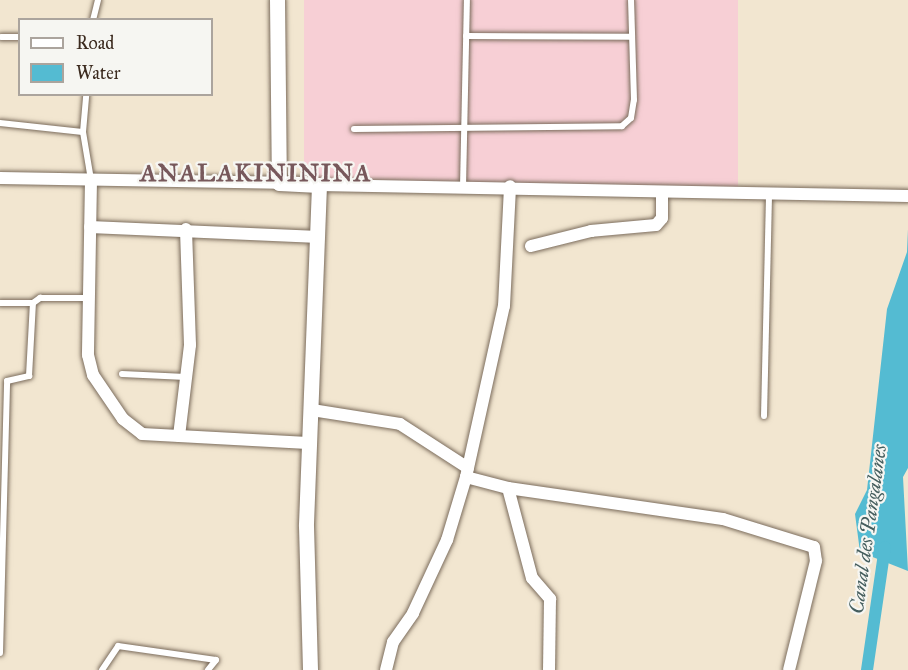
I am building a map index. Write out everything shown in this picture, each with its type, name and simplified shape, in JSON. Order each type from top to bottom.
[{"type":"street","points":[[277,0],[279,183]]},
{"type":"street","points":[[0,178],[319,185],[510,186],[662,192],[769,191],[902,196]]},
{"type":"street","points":[[91,180],[87,298],[93,375],[123,419],[142,434],[308,442]]},
{"type":"street","points":[[310,670],[308,442],[312,410],[319,185]]},
{"type":"street","points":[[386,670],[393,642],[413,613],[447,540],[467,473],[504,306],[510,186]]},
{"type":"street","points":[[531,246],[591,231],[656,225],[662,218],[662,192]]},
{"type":"street","points":[[90,227],[186,229],[319,237]]},
{"type":"street","points":[[179,436],[186,377],[186,229]]},
{"type":"street","points":[[312,410],[400,424],[467,473],[508,489],[723,519],[814,547],[816,561],[789,670]]},
{"type":"street","points":[[508,489],[532,578],[550,599],[549,670]]},
{"type":"lane","points":[[94,18],[98,0]]},
{"type":"lane","points":[[463,187],[466,0]]},
{"type":"lane","points":[[354,129],[465,130],[622,126],[631,118],[634,100],[631,0]]},
{"type":"lane","points":[[466,36],[632,37]]},
{"type":"lane","points":[[1,37],[18,37]]},
{"type":"lane","points":[[86,96],[83,132],[91,180]]},
{"type":"lane","points":[[0,123],[83,132]]},
{"type":"lane","points":[[764,416],[769,191]]},
{"type":"lane","points":[[0,303],[33,303],[40,298],[87,298]]},
{"type":"lane","points":[[0,653],[3,381],[29,376],[33,303]]},
{"type":"lane","points":[[122,374],[186,377]]},
{"type":"lane","points":[[102,670],[117,646],[216,660],[208,670]]},
{"type":"shaded area","points":[[304,0],[738,0],[738,188],[304,188]]},
{"type":"water","points":[[908,229],[908,468],[903,477],[908,571],[860,552],[855,514],[867,490],[887,309],[907,252]]},
{"type":"waterway","name":"Canal des Pangalanes","points":[[867,670],[885,547]]},
{"type":"district","name":"ANALAKINININA","points":[[256,174]]}]
